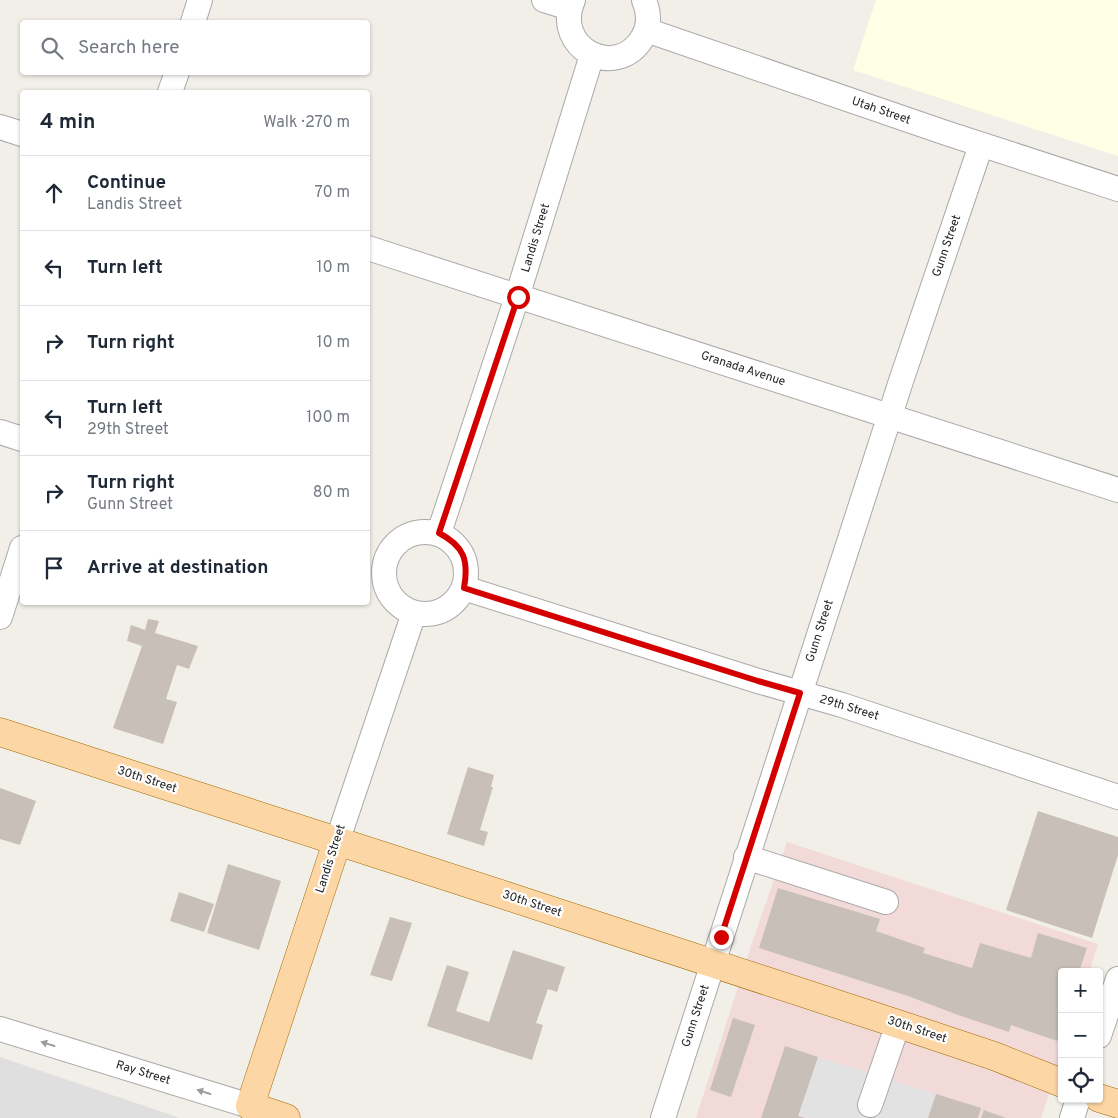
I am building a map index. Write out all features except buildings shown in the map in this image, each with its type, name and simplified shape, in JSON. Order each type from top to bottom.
[{"type":"main road","name":"30th Street","points":[[0,732],[898,1024],[994,1056],[1058,1081]]},
{"type":"main road","name":"Landis Street","points":[[250,1106],[336,842]]},
{"type":"main road","points":[[1103,1099],[1118,1104]]},
{"type":"main road","name":"Ray Street","points":[[250,1106],[286,1118]]},
{"type":"street","points":[[194,20],[200,0]]},
{"type":"street","points":[[544,0],[572,4],[568,21],[572,35],[579,46],[592,55],[603,58],[617,58],[629,53],[639,44],[649,20],[644,0]]},
{"type":"street","name":"Utah Street","points":[[646,30],[981,145],[1118,189]]},
{"type":"street","name":"Landis Street","points":[[439,533],[518,297],[592,55]]},
{"type":"street","points":[[171,90],[176,75]]},
{"type":"street","points":[[0,127],[20,133]]},
{"type":"street","name":"Gunn Street","points":[[663,1118],[890,416],[981,145]]},
{"type":"street","name":"Granada Avenue","points":[[370,249],[1118,490]]},
{"type":"street","points":[[0,432],[20,439]]},
{"type":"street","points":[[426,531],[439,533],[450,539],[459,548],[465,560],[464,588],[456,600],[445,609],[431,614],[417,614],[404,608],[392,599],[385,586],[383,572],[376,556],[392,547],[401,538],[413,533],[426,531]]},
{"type":"street","points":[[0,617],[20,554]]},
{"type":"street","name":"29th Street","points":[[464,588],[749,678],[842,704],[1118,797]]},
{"type":"street","name":"Landis Street","points":[[336,842],[414,613]]},
{"type":"street","points":[[746,857],[886,902]]},
{"type":"street","points":[[1103,1024],[1118,979]]},
{"type":"street","points":[[870,1105],[898,1024]]},
{"type":"street","name":"Ray Street","points":[[0,1029],[250,1106]]},
{"type":"street","points":[[1072,1118],[1077,1103]]},
{"type":"shaded area","points":[[876,0],[1118,0],[1118,156],[853,70]]},
{"type":"shaded area","points":[[787,842],[1098,944],[1090,968],[1058,968],[1058,1068],[1041,1118],[696,1118],[752,943]]},
{"type":"shaded area","points":[[0,1057],[180,1118],[0,1118]]},
{"type":"shaded area","points":[[818,1057],[936,1094],[928,1118],[806,1118],[798,1116]]},
{"type":"route","points":[[518,297],[439,533],[450,539],[459,548],[465,560],[464,588],[800,693],[721,937]]}]
